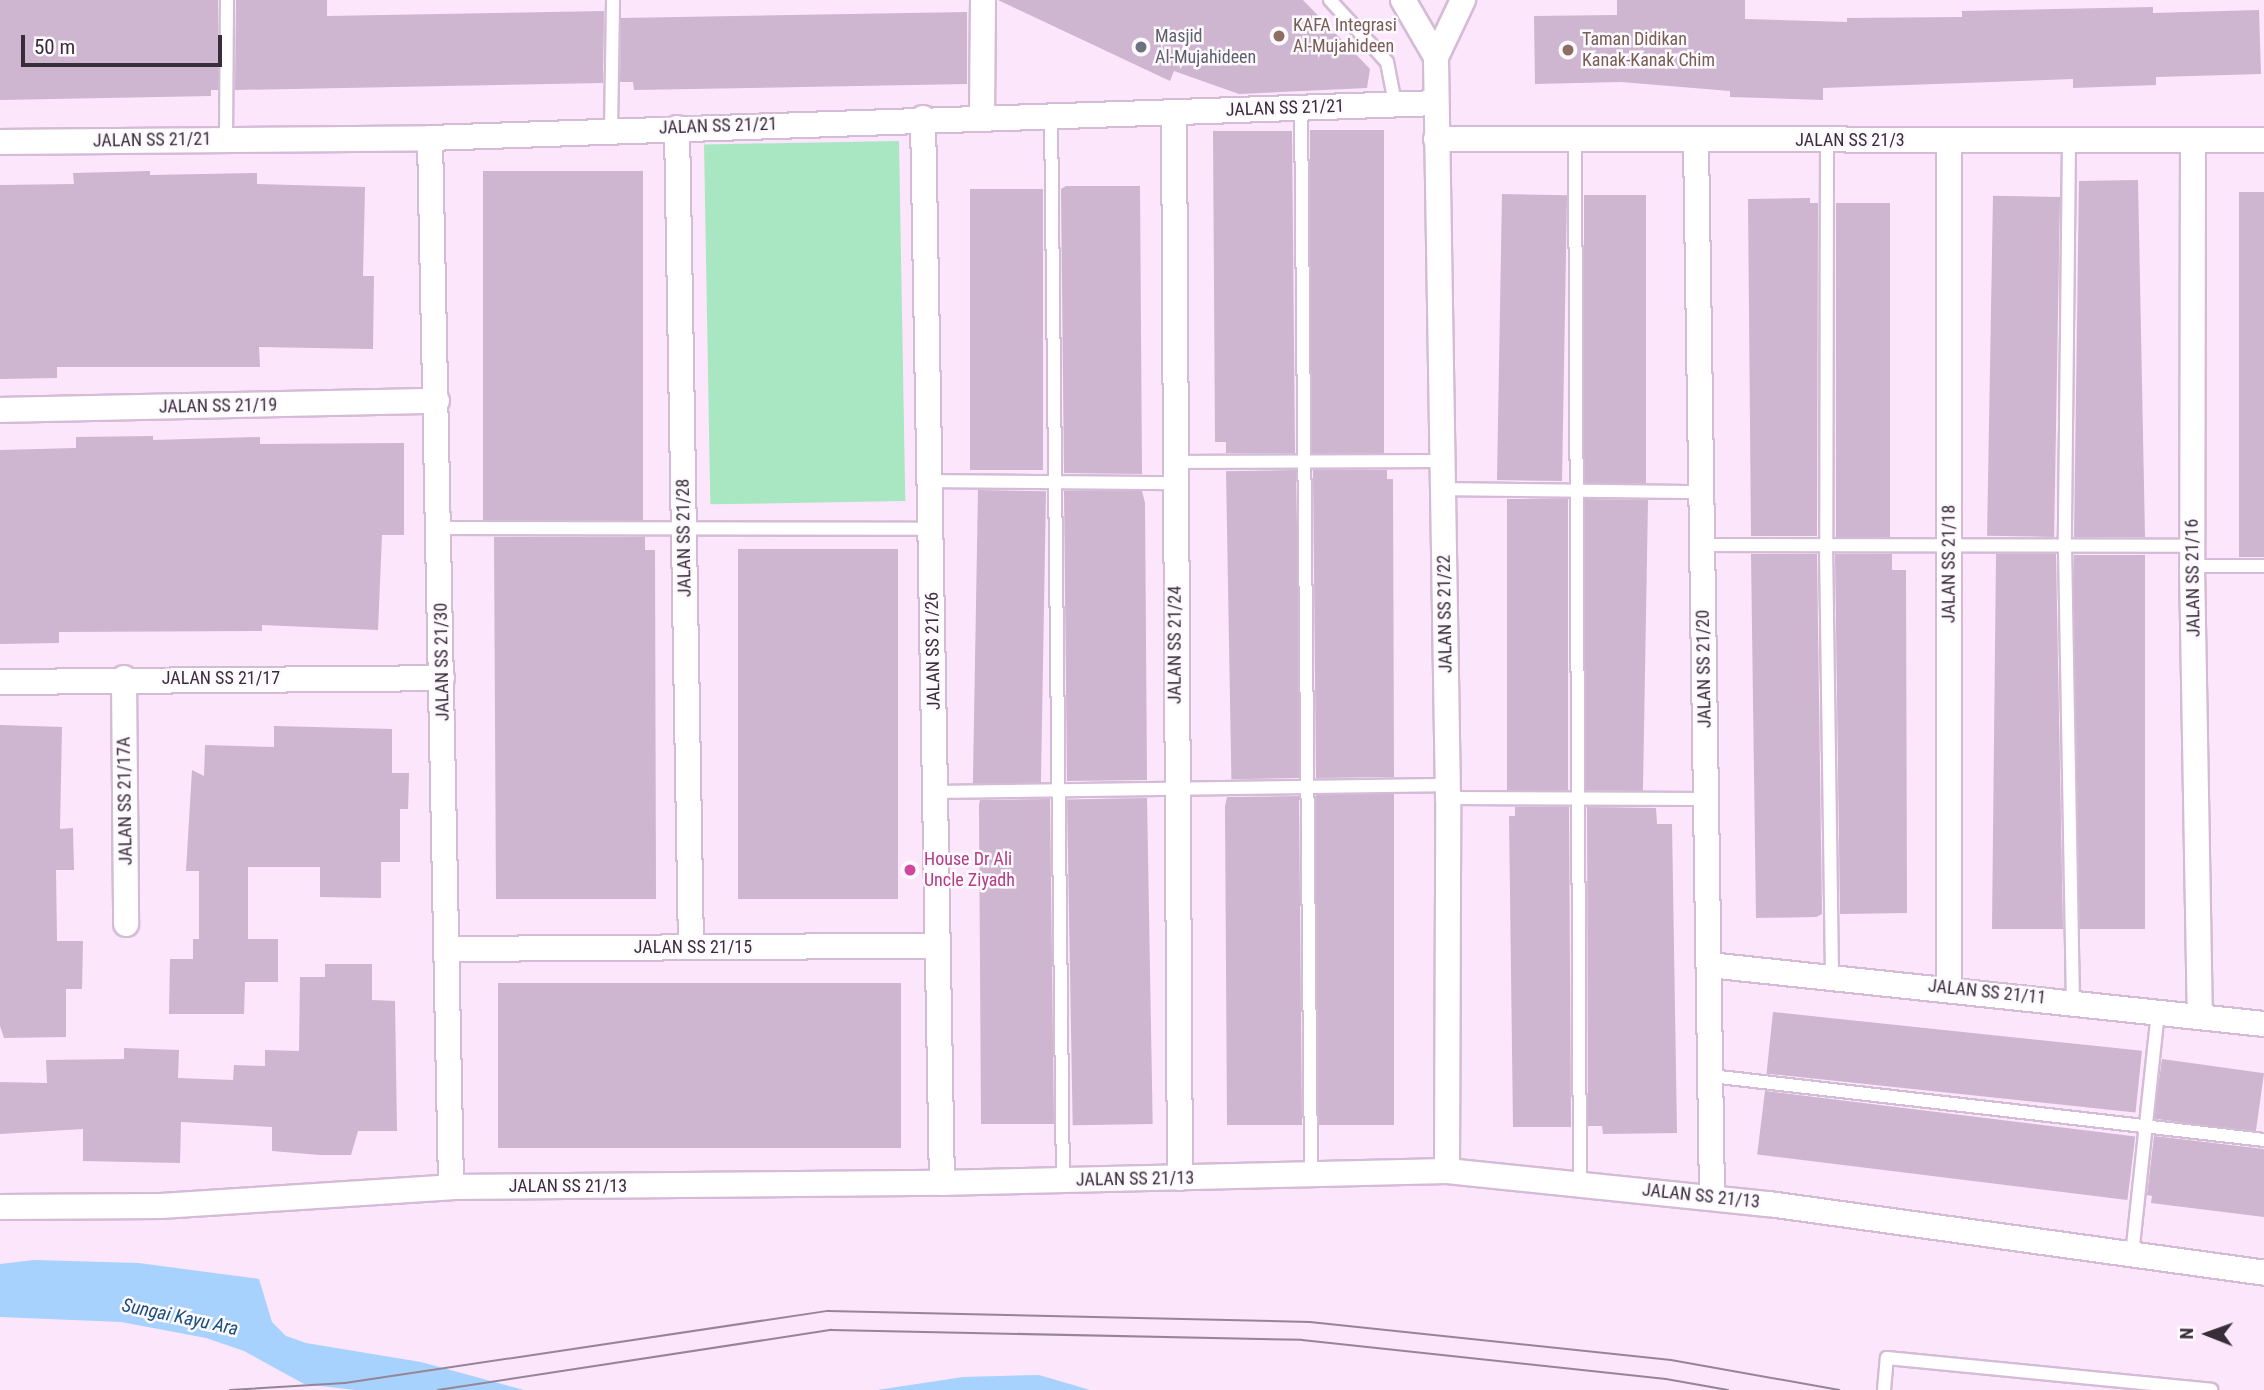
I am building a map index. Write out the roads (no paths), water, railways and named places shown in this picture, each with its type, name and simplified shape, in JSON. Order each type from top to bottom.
[{"type":"street","points":[[982,116],[983,0]]},
{"type":"street","name":"JALAN SS 21/22","points":[[1404,0],[1436,57]]},
{"type":"street","name":"JALAN SS 21/22","points":[[1447,1171],[1448,792],[1436,57],[1463,0]]},
{"type":"street","name":"JALAN SS 21/21","points":[[0,142],[430,138],[1051,113],[1174,112],[1436,103]]},
{"type":"street","name":"JALAN SS 21/24","points":[[1174,112],[1173,472],[1180,1178]]},
{"type":"street","name":"JALAN SS 21/26","points":[[923,118],[942,1183]]},
{"type":"street","name":"JALAN SS 21/28","points":[[677,128],[691,947]]},
{"type":"street","name":"JALAN SS 21/30","points":[[430,138],[451,1187]]},
{"type":"street","name":"JALAN SS 21/3","points":[[1436,139],[1696,142],[1827,139],[2264,140]]},
{"type":"street","name":"JALAN SS 21/18","points":[[1949,140],[1949,988]]},
{"type":"street","name":"JALAN SS 21/16","points":[[2193,140],[2192,556],[2200,1016]]},
{"type":"street","name":"JALAN SS 21/20","points":[[1696,142],[1712,1197]]},
{"type":"street","name":"JALAN SS 21/19","points":[[0,410],[437,401]]},
{"type":"street","name":"JALAN SS 21/17","points":[[0,682],[124,678],[442,678]]},
{"type":"street","name":"JALAN SS 21/17A","points":[[124,678],[126,924]]},
{"type":"street","name":"JALAN SS 21/15","points":[[448,948],[937,946]]},
{"type":"street","name":"JALAN SS 21/11","points":[[1709,965],[1832,975],[2264,1024]]},
{"type":"street","name":"JALAN SS 21/13","points":[[0,1207],[161,1206],[451,1187],[942,1183],[1447,1171],[1712,1197],[2264,1273]]},
{"type":"lane","points":[[226,139],[227,0]]},
{"type":"lane","points":[[611,130],[613,0]]},
{"type":"lane","points":[[1330,0],[1387,62],[1395,103]]},
{"type":"lane","points":[[1301,107],[1311,1175]]},
{"type":"lane","points":[[1051,113],[1063,1180]]},
{"type":"lane","points":[[1575,139],[1580,1183]]},
{"type":"lane","points":[[1827,139],[1826,545],[1832,975]]},
{"type":"lane","points":[[2069,140],[2065,546],[2073,1002]]},
{"type":"lane","points":[[929,481],[1055,481],[1305,461],[1441,461]]},
{"type":"lane","points":[[1442,489],[1702,492]]},
{"type":"lane","points":[[439,528],[930,529]]},
{"type":"lane","points":[[1702,545],[2065,546],[2192,556],[2264,566]]},
{"type":"lane","points":[[935,792],[1308,787],[1706,799]]},
{"type":"lane","points":[[2133,1255],[2158,1012]]},
{"type":"lane","points":[[1711,1076],[2264,1140]]},
{"type":"lane","points":[[1884,1390],[1888,1358],[2211,1390]]},
{"type":"water","name":"Sungai Kayu Ara","points":[[34,1260],[139,1263],[259,1279],[272,1322],[286,1336],[306,1343],[421,1362],[524,1390],[355,1390],[304,1384],[244,1351],[206,1338],[121,1322],[0,1317],[0,1264]]},
{"type":"water","points":[[1039,1375],[1090,1390],[877,1390],[963,1377]]},
{"type":"tram line","points":[[230,1390],[345,1383],[828,1311],[1310,1322],[1671,1360],[1839,1390]]},
{"type":"tram line","points":[[438,1390],[831,1330],[1302,1340],[1666,1379],[1728,1390]]},
{"type":"place","name":"KAFA Integrasi Al-Mujahideen","points":[[1279,36]]},
{"type":"place","name":"Masjid Al-Mujahideen","points":[[1141,47]]},
{"type":"place","name":"Taman Didikan Kanak-Kanak Chim","points":[[1568,50]]},
{"type":"place","name":"House Dr Ali Uncle Ziyadh","points":[[910,870]]}]
